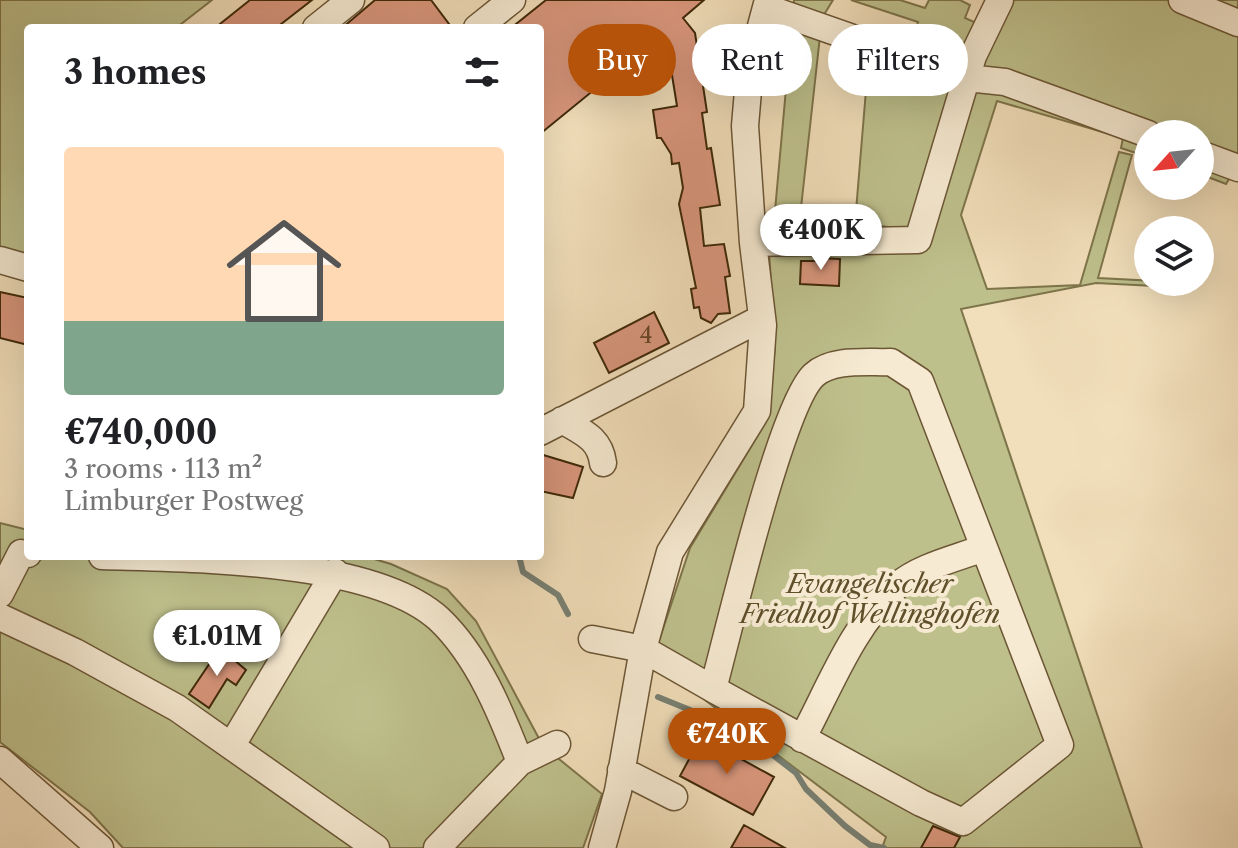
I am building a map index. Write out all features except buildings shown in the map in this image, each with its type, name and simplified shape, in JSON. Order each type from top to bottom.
[{"type":"street","points":[[321,24],[351,0]]},
{"type":"street","points":[[482,24],[512,0]]},
{"type":"street","points":[[968,74],[973,56],[1000,0]]},
{"type":"street","points":[[1182,0],[1238,23]]},
{"type":"street","points":[[602,848],[621,770],[643,649],[670,552],[757,411],[762,318],[745,126],[750,67],[767,4],[828,27]]},
{"type":"street","points":[[968,78],[1005,82],[1134,129]]},
{"type":"street","points":[[753,243],[918,240],[962,96]]},
{"type":"street","points":[[1214,159],[1238,168]]},
{"type":"street","points":[[0,260],[24,267]]},
{"type":"street","points":[[551,426],[762,318]]},
{"type":"street","points":[[592,639],[643,649],[713,689],[802,739],[963,822],[1060,745],[981,549],[920,381],[891,362],[832,365],[814,375],[801,394],[775,464],[713,689]]},
{"type":"street","points":[[551,426],[594,439],[601,450],[603,463]]},
{"type":"street","points":[[802,739],[862,629],[897,586],[924,571],[981,549]]},
{"type":"street","points":[[0,594],[21,553],[24,553]]},
{"type":"street","points":[[160,560],[335,572],[392,590],[437,617],[459,642],[478,671],[520,762]]},
{"type":"street","points":[[232,745],[335,572]]},
{"type":"street","points":[[0,617],[80,654],[177,708],[376,848]]},
{"type":"street","points":[[437,848],[520,762],[557,744]]},
{"type":"street","points":[[0,760],[100,848]]},
{"type":"street","points":[[621,770],[674,797]]},
{"type":"green space","points":[[0,0],[212,0],[181,24],[24,24],[24,257],[0,249]]},
{"type":"green space","points":[[794,0],[833,0],[822,18],[798,235],[773,233],[785,96],[812,96],[812,24],[792,24]]},
{"type":"green space","name":"Evangelischer Friedhof Wellinghofen","points":[[851,0],[900,0],[925,8],[929,0],[960,0],[970,5],[965,18],[976,23],[986,0],[1238,0],[1238,176],[1232,174],[1226,184],[1214,179],[1214,120],[1134,120],[1134,152],[1121,148],[1123,138],[997,101],[961,215],[987,289],[1080,285],[1119,152],[1132,155],[1098,278],[1134,280],[1134,285],[1096,283],[961,309],[1142,848],[882,848],[886,837],[664,669],[658,644],[690,548],[766,422],[775,348],[769,250],[913,230],[855,223],[866,96],[968,96],[968,24],[918,22]]},
{"type":"green space","points":[[0,523],[24,529],[24,560],[378,560],[447,589],[476,621],[543,746],[602,794],[583,848],[123,848],[90,812],[0,742]]},
{"type":"waterway","points":[[520,560],[523,572],[558,595],[568,614]]},
{"type":"waterway","points":[[658,697],[722,723],[769,752],[796,773],[806,789],[845,826],[870,845],[884,848]]}]
